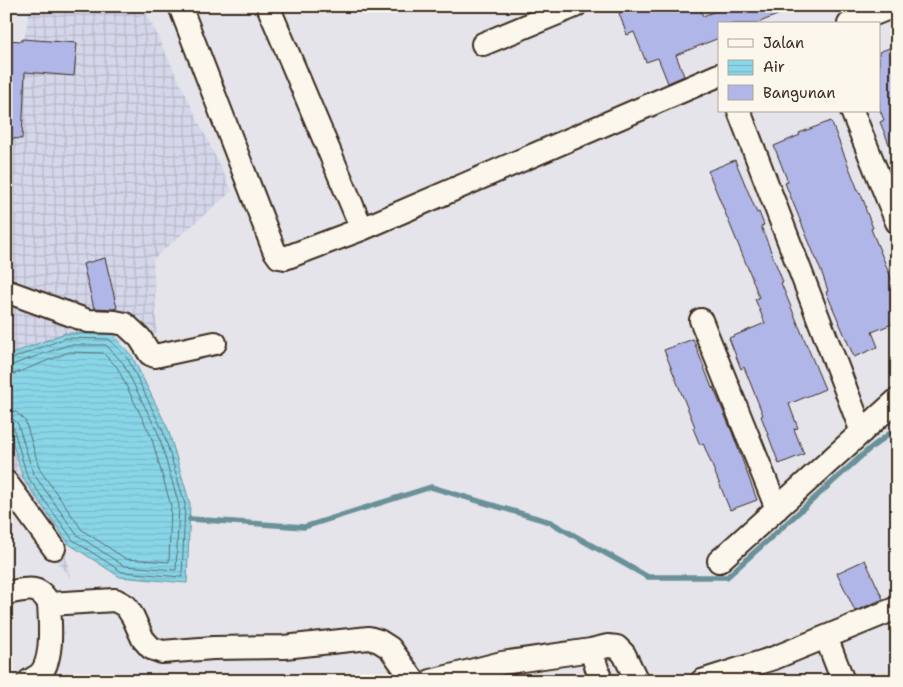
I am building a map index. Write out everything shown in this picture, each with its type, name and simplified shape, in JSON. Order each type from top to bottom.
[{"type":"street","points":[[180,6],[274,250],[279,256],[285,258],[362,229],[718,75]]},
{"type":"street","points":[[268,6],[362,229]]},
{"type":"street","points":[[483,44],[575,6]]},
{"type":"street","points":[[854,22],[894,6]]},
{"type":"street","points":[[739,112],[862,432]]},
{"type":"street","points":[[852,112],[897,222]]},
{"type":"street","points":[[6,291],[88,322],[125,324],[140,338],[150,354],[155,356],[215,344]]},
{"type":"street","points":[[701,320],[777,509]]},
{"type":"street","points":[[719,561],[897,400]]},
{"type":"street","points":[[6,482],[54,548]]},
{"type":"street","points":[[6,593],[37,589],[46,597],[49,604],[50,643],[47,660],[45,667],[39,674],[28,681]]},
{"type":"street","points":[[49,604],[115,600],[126,606],[134,617],[143,639],[151,648],[162,652],[213,648],[284,647],[369,638],[379,641],[390,648],[414,681]]},
{"type":"street","points":[[717,679],[897,608]]},
{"type":"street","points":[[826,637],[842,681]]},
{"type":"street","points":[[432,681],[502,663],[608,646],[617,647],[624,654],[637,681]]},
{"type":"street","points":[[591,650],[601,681]]},
{"type":"shaded area","points":[[30,6],[143,6],[232,191],[153,259],[157,333],[6,372],[6,153]]},
{"type":"shaded area","points":[[6,383],[56,501],[70,577],[6,494]]},
{"type":"water","points":[[65,333],[112,334],[132,356],[168,429],[190,504],[187,583],[120,577],[69,544],[23,478],[6,421],[6,356]]},
{"type":"building","points":[[634,6],[699,6],[703,16],[728,6],[797,7],[760,22],[718,22],[718,38],[676,55],[684,76],[668,83],[658,58],[646,62],[634,32],[627,35],[619,13]]},
{"type":"building","points":[[22,39],[77,43],[74,76],[25,72],[22,139],[6,138],[8,40],[22,41]]},
{"type":"building","points":[[897,45],[897,161],[880,122],[884,120],[880,110],[880,52]]},
{"type":"building","points":[[831,121],[866,207],[873,228],[871,229],[897,292],[897,322],[872,332],[878,347],[854,357],[826,292],[828,291],[823,276],[785,183],[788,182],[774,146],[800,135],[799,133]]},
{"type":"building","points":[[735,160],[757,213],[759,212],[764,225],[761,226],[783,282],[781,283],[825,389],[789,404],[798,428],[794,429],[804,454],[779,464],[761,416],[763,415],[744,367],[741,369],[729,338],[765,323],[755,299],[759,298],[752,278],[708,171]]},
{"type":"building","points":[[105,258],[117,308],[114,309],[94,308],[83,264]]},
{"type":"building","points":[[693,339],[732,432],[757,500],[730,510],[703,443],[700,445],[693,428],[695,427],[664,350]]},
{"type":"building","points":[[865,560],[883,599],[855,611],[837,573]]},
{"type":"waterway","points":[[190,519],[304,527],[431,487],[550,522],[648,577],[727,577],[868,450],[897,428]]}]
